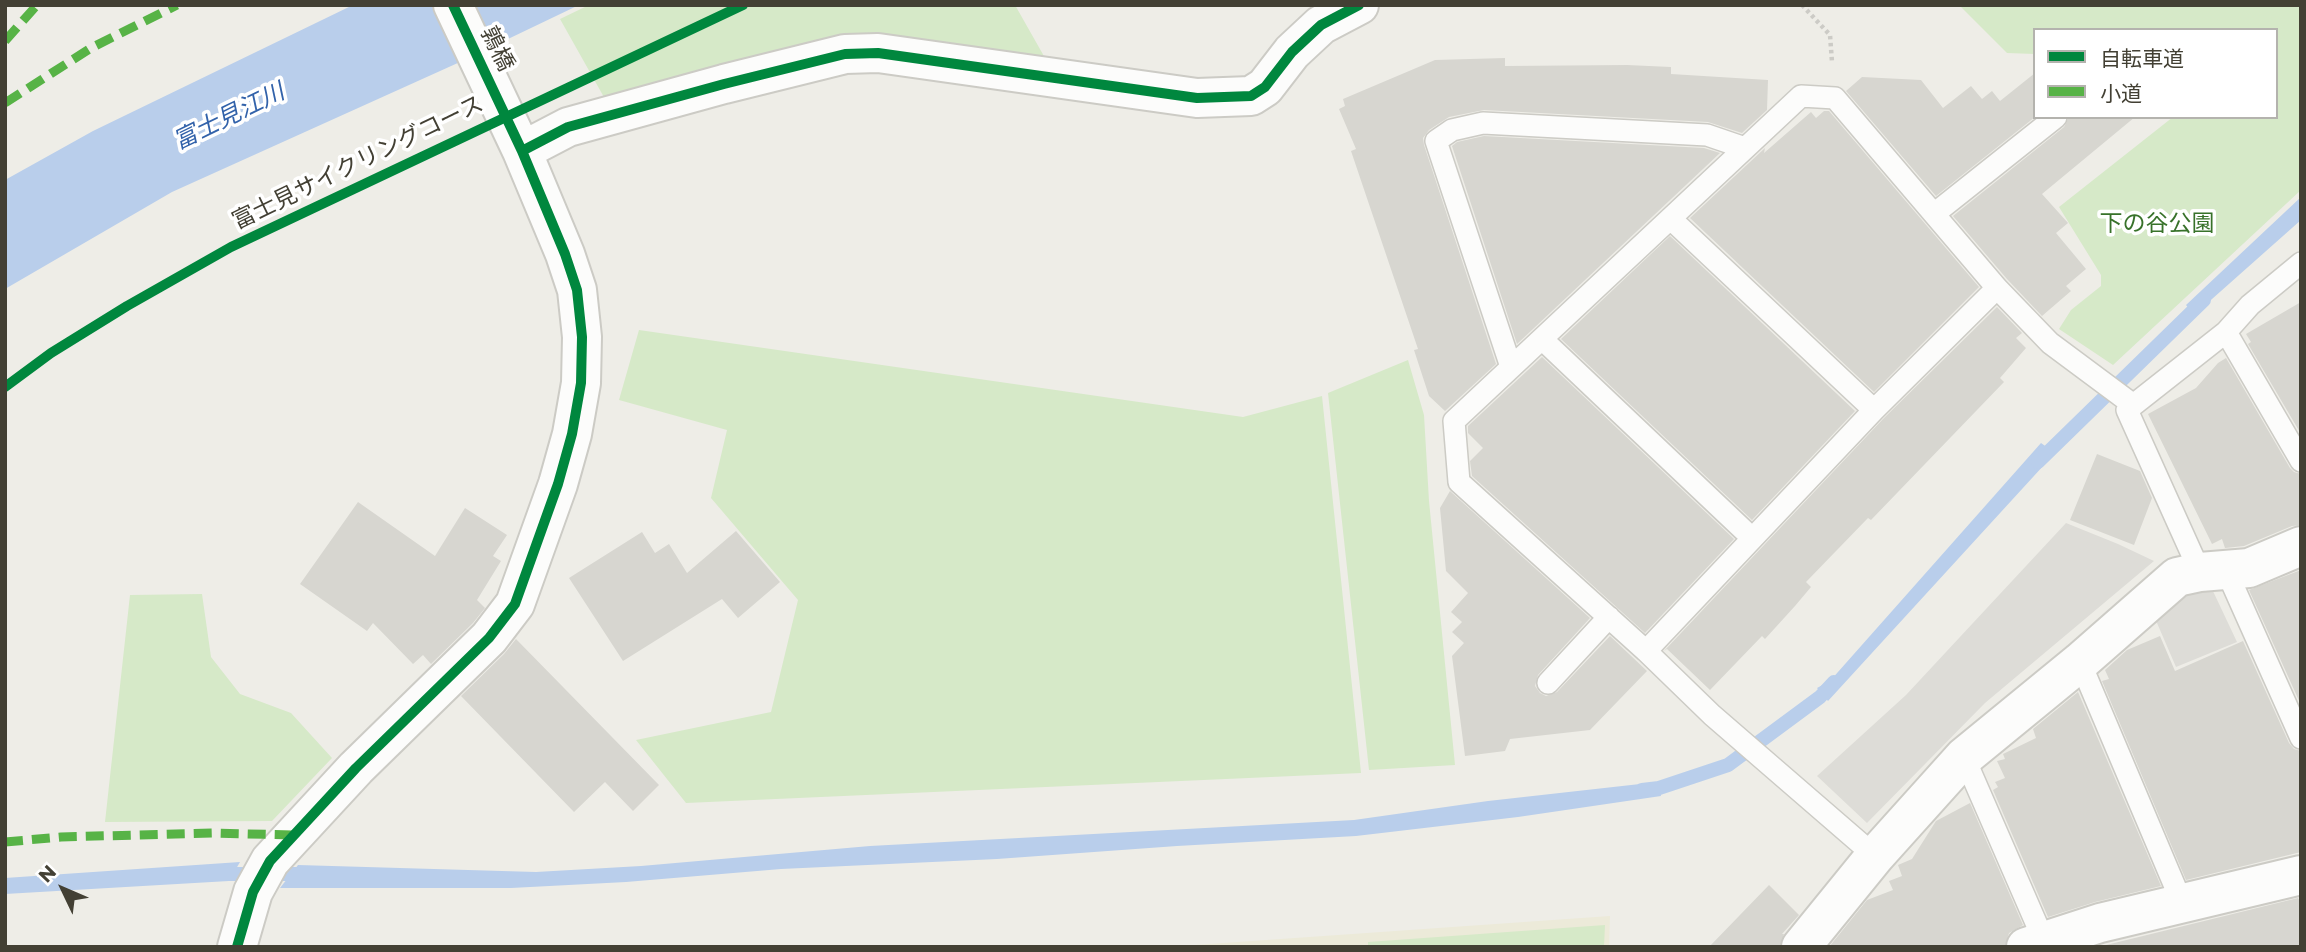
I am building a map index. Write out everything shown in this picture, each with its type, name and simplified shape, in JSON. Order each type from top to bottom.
[{"type":"street","name":"鶉橋","points":[[240,932],[253,892],[270,861],[356,768],[489,638],[515,604],[558,484],[572,434],[581,383],[582,337],[577,290],[522,151],[453,5]]},
{"type":"street","points":[[522,151],[568,127],[845,54],[878,53],[1197,98],[1251,96],[1265,87],[1292,52],[1321,25],[1359,5]]},
{"type":"street","points":[[1801,947],[1875,856],[1965,757],[2080,663],[2177,577],[2249,568],[2301,547]]},
{"type":"street","points":[[2035,944],[2104,935],[2182,903],[2301,875]]},
{"type":"lane","points":[[1875,856],[1712,715],[1460,482],[1454,421],[1801,96],[1835,98],[1997,288],[2050,343],[2126,398],[2127,410],[2301,738]]},
{"type":"lane","points":[[1934,214],[2053,119]]},
{"type":"lane","points":[[1511,368],[1436,141],[1452,130],[1483,123],[1706,135],[1745,148]]},
{"type":"lane","points":[[1671,219],[1874,410]]},
{"type":"lane","points":[[2126,398],[2226,332],[2250,305],[2301,263]]},
{"type":"lane","points":[[1646,652],[1874,410],[1997,288]]},
{"type":"lane","points":[[2226,332],[2301,461]]},
{"type":"lane","points":[[1542,339],[1752,538]]},
{"type":"lane","points":[[1548,683],[1609,617]]},
{"type":"lane","points":[[2080,663],[2182,903]]},
{"type":"lane","points":[[1965,757],[2035,944]]},
{"type":"path","points":[[1802,5],[1830,35],[1835,98]]},
{"type":"shaded area","points":[[2066,523],[2154,561],[1985,703],[1867,823],[1817,776],[1906,695]]},
{"type":"shaded area","points":[[2194,588],[2212,589],[2237,642],[2176,667],[2154,616]]},
{"type":"shaded area","points":[[1610,916],[1609,947],[1166,947]]},
{"type":"green space","points":[[589,5],[1015,5],[1049,65],[862,36],[605,99],[560,19]]},
{"type":"green space","name":"下の谷公園","points":[[1959,5],[2301,5],[2301,190],[2113,365],[2059,329],[2071,310],[2101,286],[2101,275],[2059,207],[2170,119],[2278,119],[2278,28],[2033,28],[2033,54],[2007,53]]},
{"type":"green space","points":[[639,330],[1243,417],[1322,396],[1361,773],[686,803],[636,740],[771,712],[798,600],[711,498],[727,430],[619,400]]},
{"type":"green space","points":[[1408,360],[1424,415],[1429,501],[1455,765],[1369,770],[1328,393]]},
{"type":"green space","points":[[202,594],[211,657],[240,694],[291,713],[332,758],[272,821],[105,822],[130,595]]},
{"type":"green space","points":[[1605,925],[1604,947],[1368,947],[1368,942]]},
{"type":"water","name":"富士見江川","points":[[353,5],[579,5],[460,62],[172,192],[5,289],[5,180],[93,131]]},
{"type":"water","points":[[2301,197],[2301,220],[2194,315],[2186,305]]},
{"type":"water","points":[[2041,443],[2055,453],[1828,701],[1817,688],[1830,681]]},
{"type":"water","points":[[1658,782],[1661,796],[1518,817],[1356,836],[997,859],[781,869],[511,888],[280,888],[298,865],[536,872],[641,866],[870,846],[1354,820],[1488,801]]},
{"type":"water","points":[[240,862],[229,881],[5,894],[5,878]]},
{"type":"building","points":[[1505,58],[1505,66],[1671,67],[1671,74],[1768,80],[1767,110],[1742,133],[1708,122],[1484,110],[1449,117],[1429,130],[1423,138],[1424,145],[1496,364],[1445,411],[1429,396],[1414,350],[1418,349],[1351,151],[1356,149],[1339,109],[1345,106],[1343,99],[1435,60]]},
{"type":"building","points":[[2033,75],[2033,119],[1936,196],[1846,91],[1862,77],[1921,80],[1943,108],[1971,86],[1982,99],[1992,91],[2000,101]]},
{"type":"building","points":[[1824,111],[1829,111],[1979,287],[1874,392],[1690,218],[1765,148],[1764,153],[1811,112],[1816,118]]},
{"type":"building","points":[[2068,119],[2133,119],[2042,194],[2068,223],[2056,233],[2086,269],[2066,286],[2071,291],[2042,316],[1953,216],[2064,127]]},
{"type":"building","points":[[1484,136],[1704,148],[1720,153],[1517,344],[1452,146],[1457,142]]},
{"type":"building","points":[[1670,236],[1855,411],[1752,520],[1561,339]]},
{"type":"building","points":[[2301,302],[2301,434],[2248,344],[2251,342],[2246,334]]},
{"type":"building","points":[[1997,307],[2022,333],[2016,338],[2026,348],[2000,378],[2004,382],[1871,520],[1868,518],[1806,582],[1811,587],[1765,639],[1762,636],[1710,690],[1667,649],[1664,651],[1883,419]]},
{"type":"building","points":[[1542,357],[1734,539],[1645,633],[1472,476],[1470,461],[1483,448],[1468,433],[1468,426]]},
{"type":"building","points":[[2226,358],[2290,468],[2301,474],[2301,525],[2292,526],[2244,546],[2225,548],[2222,539],[2212,544],[2148,414],[2196,388],[2218,363]]},
{"type":"building","points":[[2097,454],[2140,471],[2152,498],[2134,545],[2070,520]]},
{"type":"building","points":[[1450,491],[1590,618],[1538,675],[1535,686],[1540,693],[1546,696],[1557,692],[1610,636],[1647,671],[1590,730],[1510,739],[1505,751],[1465,756],[1452,656],[1464,643],[1452,632],[1462,622],[1451,612],[1468,593],[1446,571],[1440,508]]},
{"type":"building","points":[[358,502],[435,556],[465,508],[507,535],[493,556],[501,561],[477,600],[485,608],[431,664],[423,655],[413,664],[373,623],[367,631],[300,584]]},
{"type":"building","points":[[736,531],[780,582],[738,618],[722,599],[623,661],[569,578],[642,532],[655,553],[669,544],[687,573]]},
{"type":"building","points":[[2301,570],[2301,705],[2249,590]]},
{"type":"building","points":[[2160,636],[2175,671],[2243,641],[2289,743],[2294,749],[2301,751],[2301,852],[2186,880],[2102,681],[2109,679],[2105,670],[2127,650]]},
{"type":"building","points":[[516,639],[659,785],[633,811],[605,782],[574,812],[461,696]]},
{"type":"building","points":[[2078,692],[2161,886],[2048,917],[1993,790],[1998,787],[1995,782],[2005,778],[1997,761],[2005,759],[2003,754],[2036,738],[2033,729]]},
{"type":"building","points":[[1970,803],[2023,925],[2009,933],[2005,947],[1829,947],[1867,900],[1893,890],[1889,881],[1902,876],[1898,865],[1912,859],[1936,821]]},
{"type":"building","points":[[1769,885],[1799,915],[1782,934],[1780,947],[1709,947]]},
{"type":"building","points":[[2298,898],[2301,903],[2301,947],[2098,947]]},
{"type":"waterway","points":[[2038,462],[2204,300]]},
{"type":"waterway","points":[[1642,790],[1659,788],[1728,765],[1820,697],[1834,682]]},
{"type":"waterway","points":[[215,874],[310,874]]},
{"type":"marked path","points":[[5,41],[37,5]]},
{"type":"marked path","points":[[5,103],[91,48],[177,5]]},
{"type":"marked path","points":[[5,842],[61,837],[212,833],[292,835]]},
{"type":"cycle path","points":[[237,947],[253,892],[270,861],[356,768],[489,638],[515,604],[558,484],[572,434],[581,383],[582,337],[577,290],[522,151],[453,5]]},
{"type":"cycle path","name":"富士見サイクリングコース","points":[[5,387],[51,353],[231,247],[743,5]]},
{"type":"cycle path","points":[[522,151],[568,127],[845,54],[878,53],[1197,98],[1251,96],[1265,87],[1292,52],[1321,25],[1359,5]]}]
